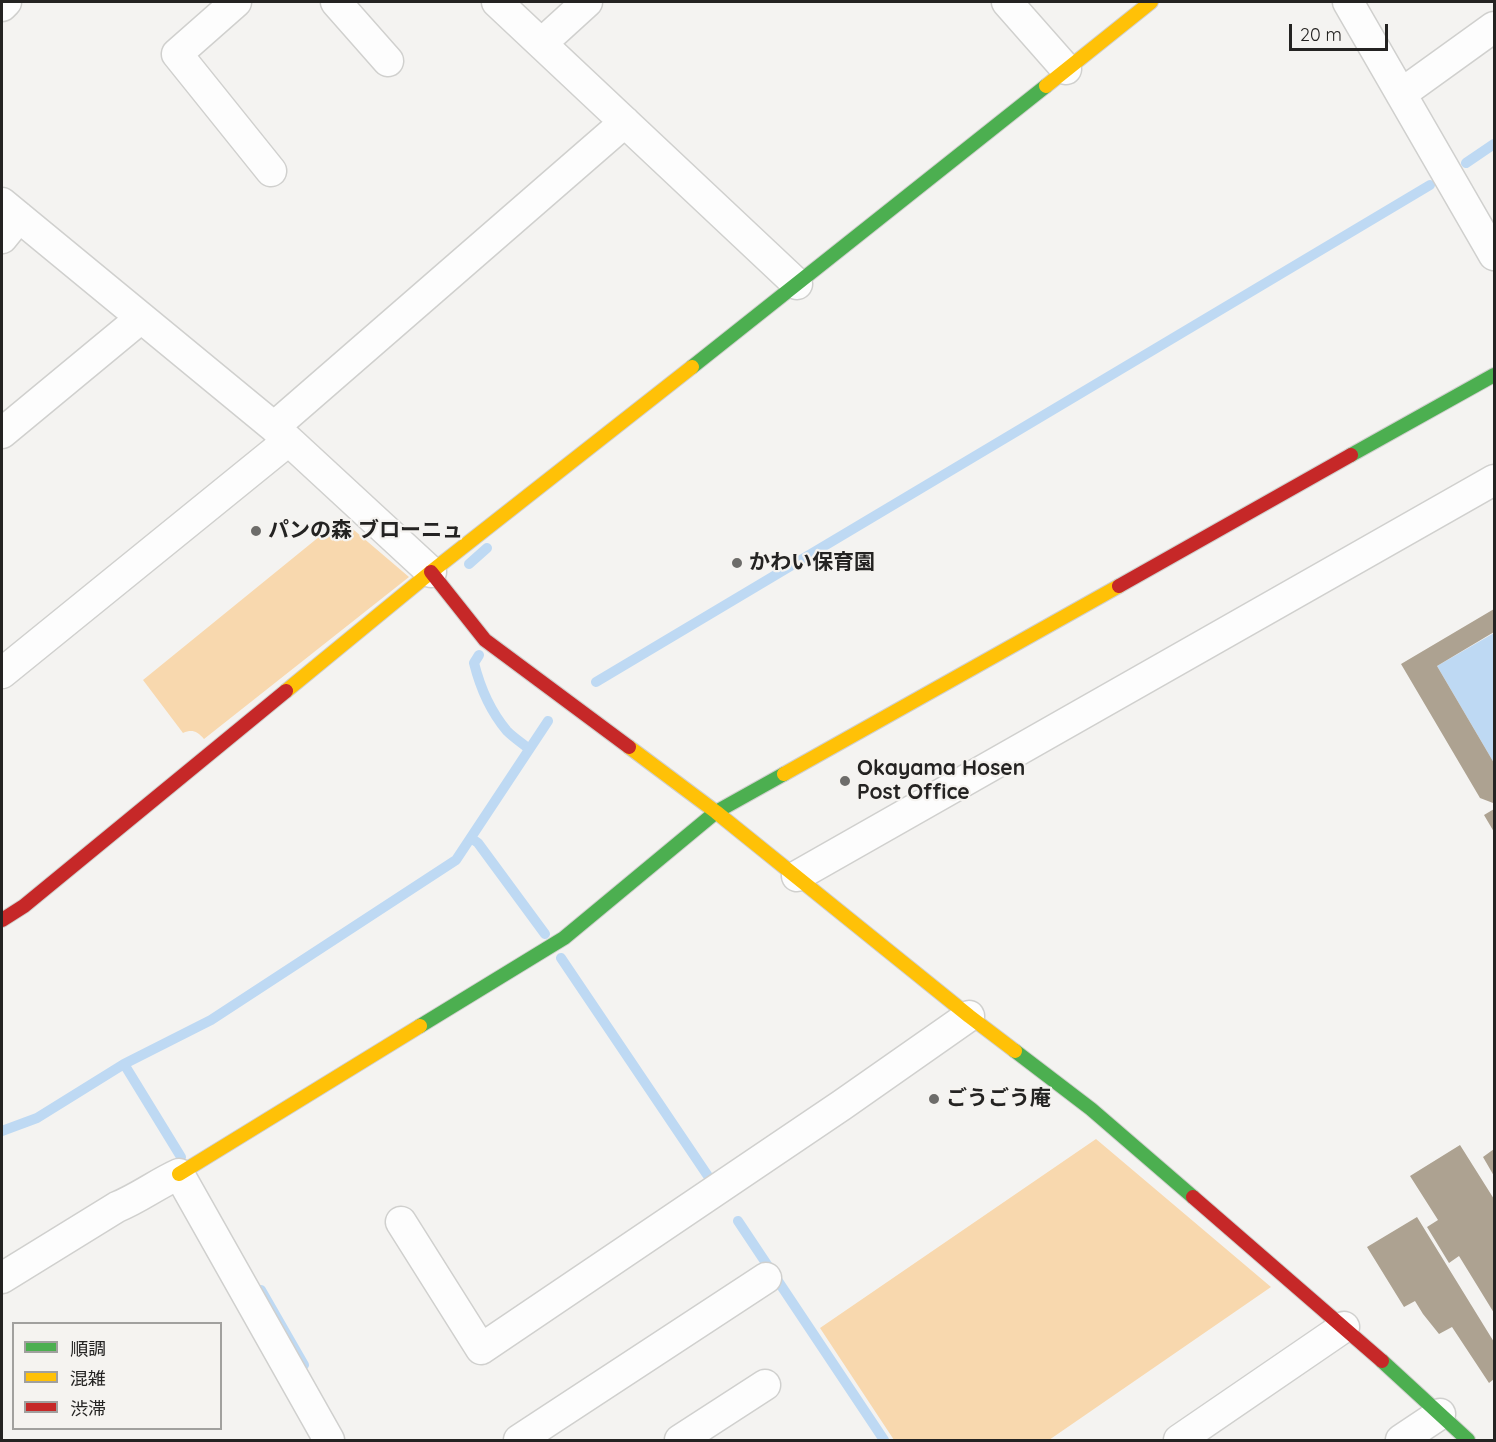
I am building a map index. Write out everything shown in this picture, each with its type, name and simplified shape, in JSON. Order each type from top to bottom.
[{"type":"street","points":[[2,6],[6,2]]},
{"type":"street","points":[[236,2],[177,54],[271,171]]},
{"type":"street","points":[[336,2],[388,61]]},
{"type":"street","points":[[497,2],[797,284]]},
{"type":"street","points":[[542,43],[587,2]]},
{"type":"street","points":[[1007,2],[1066,69]]},
{"type":"street","points":[[2,920],[24,906],[431,572],[1151,2]]},
{"type":"street","points":[[1348,2],[1494,255]]},
{"type":"street","points":[[1401,94],[1494,27]]},
{"type":"street","points":[[2,673],[281,434],[625,122]]},
{"type":"street","points":[[7,219],[141,318],[281,434],[431,572],[485,639],[716,812],[969,1016],[1091,1109],[1344,1327],[1468,1440]]},
{"type":"street","points":[[2,433],[141,318]]},
{"type":"street","points":[[2,1278],[117,1207],[134,1200],[179,1174],[564,938],[716,812],[1494,375]]},
{"type":"street","points":[[797,876],[1494,480]]},
{"type":"street","points":[[401,1222],[481,1349],[842,1105],[969,1016]]},
{"type":"street","points":[[179,1174],[329,1440]]},
{"type":"street","points":[[519,1440],[766,1278]]},
{"type":"street","points":[[1179,1440],[1344,1327]]},
{"type":"street","points":[[680,1440],[765,1385]]},
{"type":"street","points":[[1401,1440],[1440,1414]]},
{"type":"shaded area","points":[[341,519],[409,577],[204,739],[194,732],[183,733],[143,680]]},
{"type":"shaded area","points":[[1096,1139],[1271,1287],[1049,1440],[894,1440],[820,1328]]},
{"type":"water","points":[[1494,633],[1494,763],[1437,666]]},
{"type":"building","points":[[1494,609],[1494,632],[1437,666],[1494,763],[1493,803],[1480,798],[1401,664]]},
{"type":"building","points":[[1494,809],[1494,832],[1484,815]]},
{"type":"building","points":[[1460,1145],[1494,1199],[1494,1313],[1459,1256],[1449,1263],[1427,1227],[1438,1220],[1410,1176]]},
{"type":"building","points":[[1494,1149],[1494,1176],[1483,1157]]},
{"type":"building","points":[[1417,1217],[1494,1342],[1494,1379],[1489,1383],[1452,1327],[1439,1334],[1415,1301],[1404,1307],[1367,1247]]},
{"type":"waterway","points":[[1466,163],[1494,144]]},
{"type":"waterway","points":[[596,682],[1430,185]]},
{"type":"waterway","points":[[469,564],[487,548]]},
{"type":"waterway","points":[[479,655],[474,663],[479,681],[491,707],[507,731],[529,749]]},
{"type":"waterway","points":[[2,1131],[37,1118],[124,1064],[211,1020],[456,860],[548,721]]},
{"type":"waterway","points":[[471,838],[478,843],[545,934]]},
{"type":"waterway","points":[[561,958],[712,1182]]},
{"type":"waterway","points":[[124,1064],[181,1157]]},
{"type":"waterway","points":[[738,1221],[884,1440]]},
{"type":"waterway","points":[[261,1290],[304,1365]]},
{"type":"traffic: fast","points":[[692,367],[1046,86]]},
{"type":"traffic: fast","points":[[1351,455],[1494,375]]},
{"type":"traffic: fast","points":[[420,1026],[564,938],[716,812],[784,774]]},
{"type":"traffic: fast","points":[[1015,1051],[1091,1109],[1193,1197]]},
{"type":"traffic: fast","points":[[1382,1361],[1468,1440]]},
{"type":"traffic: slow","points":[[1046,86],[1151,2]]},
{"type":"traffic: slow","points":[[286,691],[431,572],[692,367]]},
{"type":"traffic: slow","points":[[784,774],[1119,586]]},
{"type":"traffic: slow","points":[[629,747],[716,812],[1015,1051]]},
{"type":"traffic: slow","points":[[179,1174],[420,1026]]},
{"type":"traffic: jam","points":[[1119,586],[1351,455]]},
{"type":"traffic: jam","points":[[431,572],[485,640],[629,747]]},
{"type":"traffic: jam","points":[[2,920],[24,906],[286,691]]},
{"type":"traffic: jam","points":[[1193,1197],[1382,1361]]},
{"type":"place","name":"パンの森 ブローニュ","points":[[256,531]]},
{"type":"place","name":"かわい保育園","points":[[737,563]]},
{"type":"place","name":"Okayama Hosen Post Office","points":[[845,781]]},
{"type":"place","name":"ごうごう庵","points":[[934,1099]]}]
